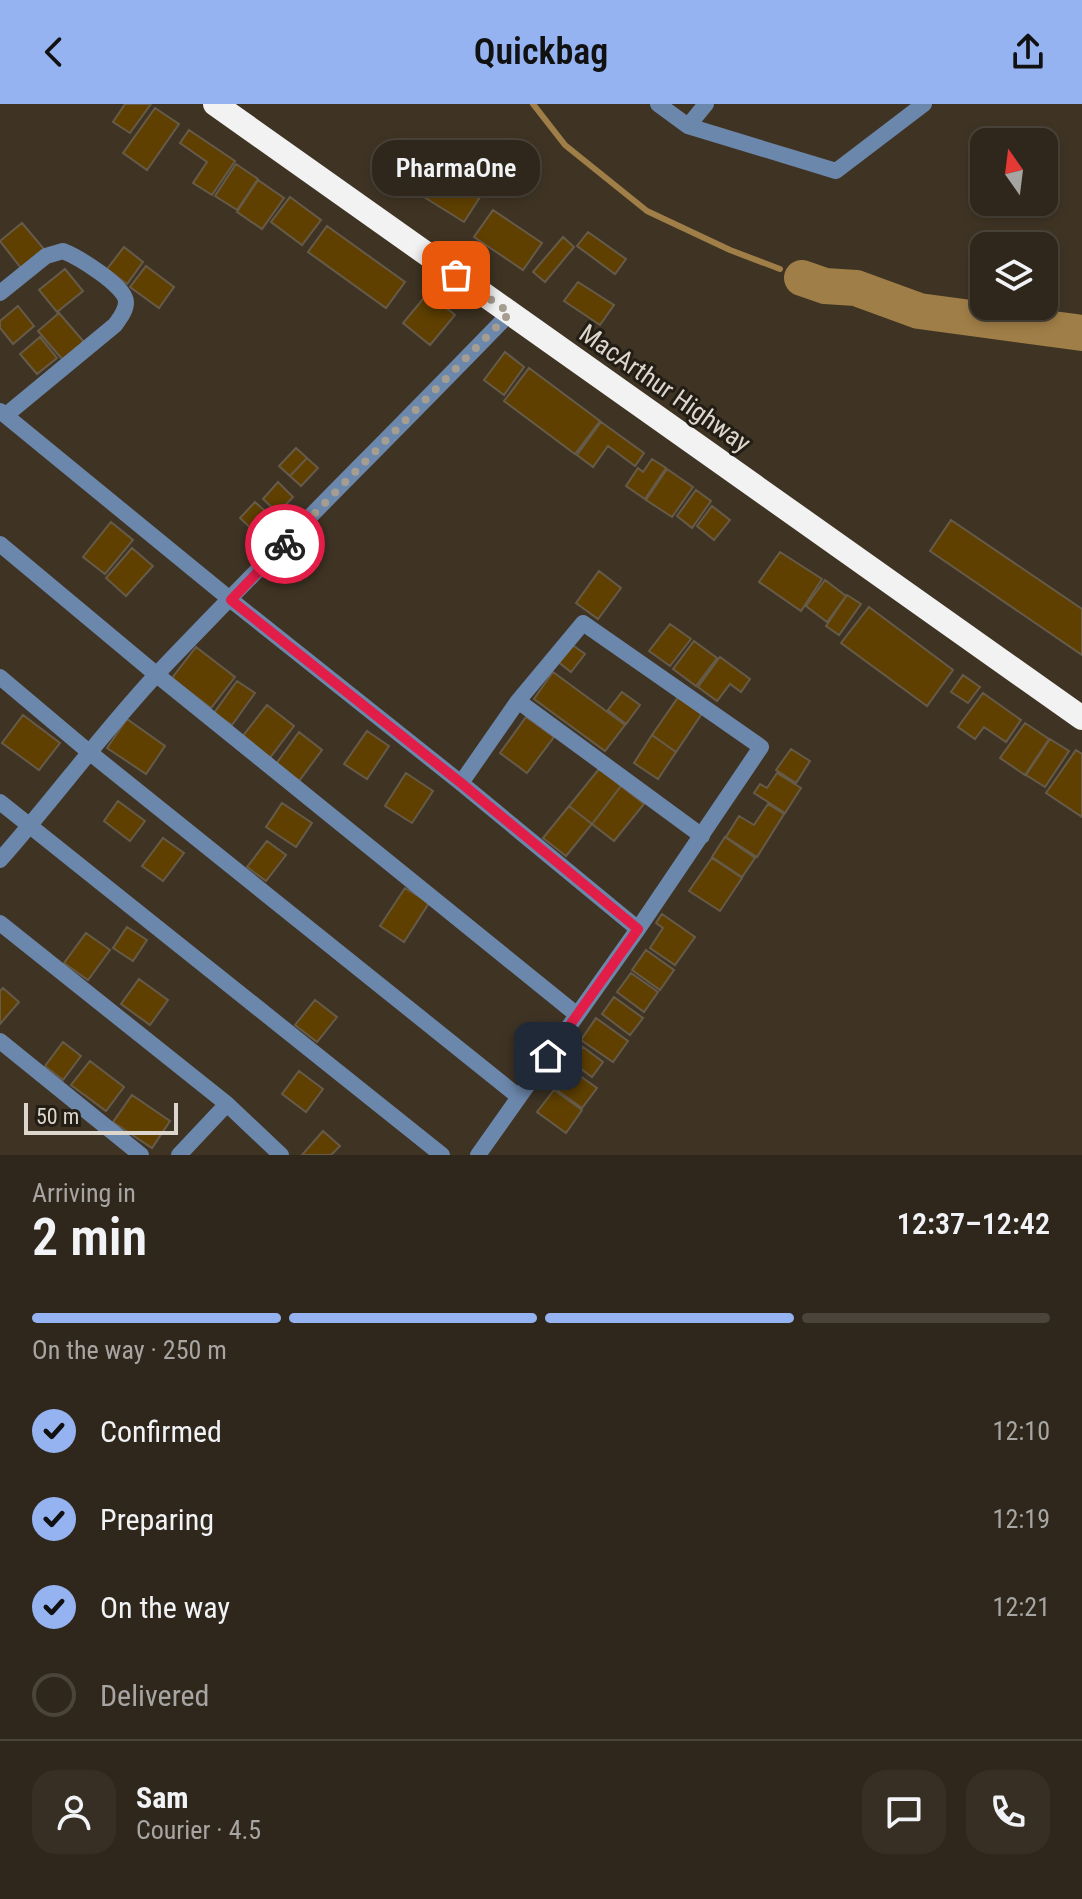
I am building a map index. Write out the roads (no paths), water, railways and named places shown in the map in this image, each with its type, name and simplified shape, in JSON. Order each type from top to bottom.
[{"type":"highway","name":"MacArthur Highway","points":[[215,104],[1082,718]]},
{"type":"street","points":[[658,104],[688,126],[836,171],[924,104]]},
{"type":"street","points":[[688,126],[706,104]]},
{"type":"street","points":[[0,293],[46,256],[63,251],[114,284],[122,292],[126,303],[115,325],[3,413],[638,929]]},
{"type":"street","points":[[0,860],[157,675],[510,313]]},
{"type":"street","points":[[0,544],[576,1014]]},
{"type":"street","points":[[461,783],[518,701],[583,623],[761,747],[638,929],[478,1155]]},
{"type":"street","points":[[0,677],[519,1097]]},
{"type":"street","points":[[518,701],[702,836]]},
{"type":"street","points":[[0,802],[442,1155]]},
{"type":"street","points":[[0,923],[227,1104],[281,1155]]},
{"type":"street","points":[[0,1041],[141,1155]]},
{"type":"street","points":[[179,1155],[227,1104]]},
{"type":"waterway","points":[[533,104],[565,145],[647,211],[730,250],[780,269]]},
{"type":"waterway","points":[[802,278],[825,286],[856,288],[919,311],[1082,333]]},
{"type":"place","name":"PharmaOne","points":[[456,275]]}]
